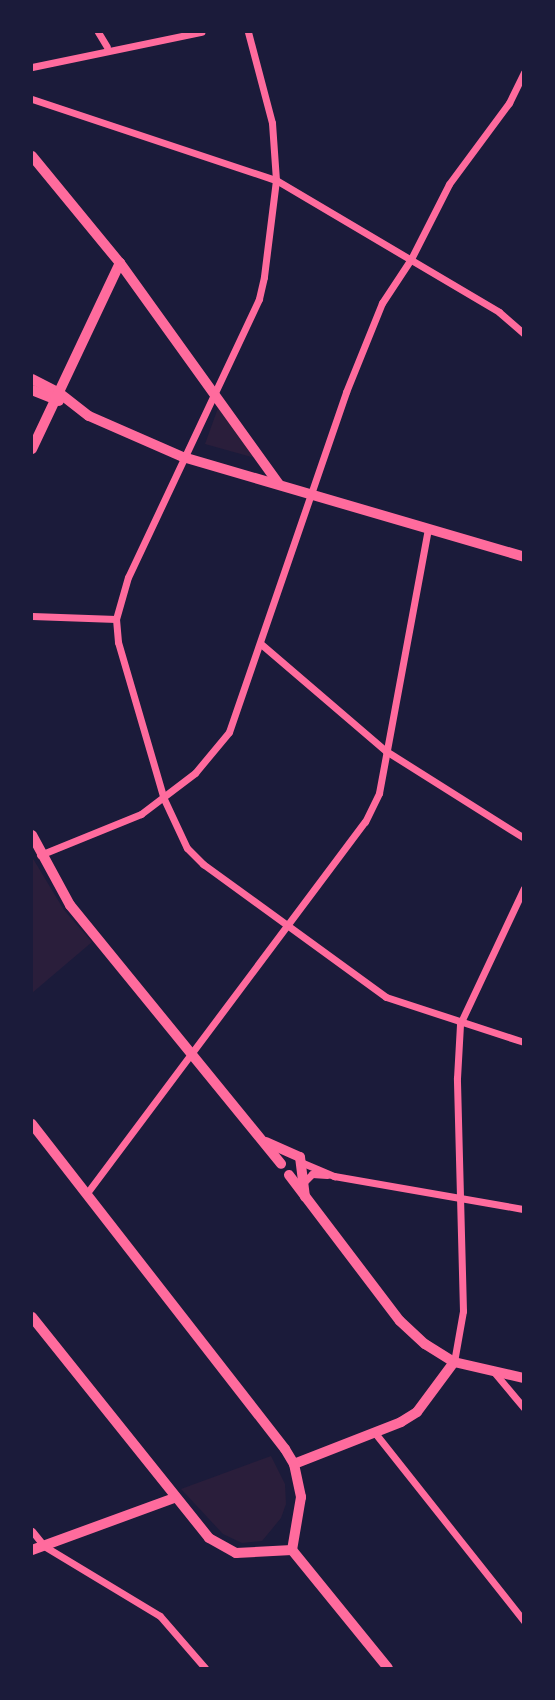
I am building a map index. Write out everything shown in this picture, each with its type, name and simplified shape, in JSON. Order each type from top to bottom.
[{"type":"main road","points":[[32,1124],[88,1193],[294,1464],[301,1497],[292,1550],[388,1668]]},
{"type":"street","points":[[98,32],[107,47]]},
{"type":"street","points":[[32,66],[107,47],[201,32]]},
{"type":"street","points":[[248,32],[272,123],[276,180],[259,299],[128,577],[116,619],[118,642],[164,799],[177,831],[203,864],[386,997],[460,1024],[523,1042]]},
{"type":"street","points":[[39,855],[122,825],[164,799],[195,773],[229,732],[310,493],[382,303],[411,259],[449,184],[509,103],[523,72]]},
{"type":"street","points":[[32,99],[276,180],[499,312],[523,334]]},
{"type":"street","points":[[32,156],[120,263],[279,485]]},
{"type":"street","points":[[32,449],[120,263]]},
{"type":"street","points":[[32,379],[89,416],[183,457],[523,557]]},
{"type":"street","points":[[32,390],[56,396]]},
{"type":"street","points":[[88,1193],[365,822],[379,793],[428,528]]},
{"type":"street","points":[[32,616],[116,619]]},
{"type":"street","points":[[261,644],[386,751],[523,838]]},
{"type":"street","points":[[32,835],[39,855],[70,905],[193,1052],[400,1321],[425,1344],[454,1362],[523,1378]]},
{"type":"street","points":[[294,1464],[375,1433],[416,1412],[454,1362],[463,1311],[459,1195],[460,1024],[523,888]]},
{"type":"street","points":[[259,1138],[287,1154],[296,1155],[302,1167],[306,1199]]},
{"type":"street","points":[[281,1164],[287,1154]]},
{"type":"street","points":[[289,1175],[302,1167],[334,1176]]},
{"type":"street","points":[[303,1184],[312,1174],[334,1176],[459,1195],[523,1209]]},
{"type":"street","points":[[32,1317],[174,1498],[224,1549],[252,1553],[292,1550]]},
{"type":"street","points":[[493,1371],[523,1408]]},
{"type":"street","points":[[375,1433],[523,1621]]},
{"type":"street","points":[[32,1550],[174,1498]]},
{"type":"street","points":[[32,1531],[44,1546],[140,1601],[179,1635],[205,1668]]},
{"type":"shaded area","points":[[218,408],[259,459],[205,444]]},
{"type":"shaded area","points":[[32,857],[64,910],[92,942],[32,993]]},
{"type":"shaded area","points":[[271,1456],[285,1484],[286,1504],[281,1518],[262,1541],[242,1543],[223,1534],[181,1489]]}]
